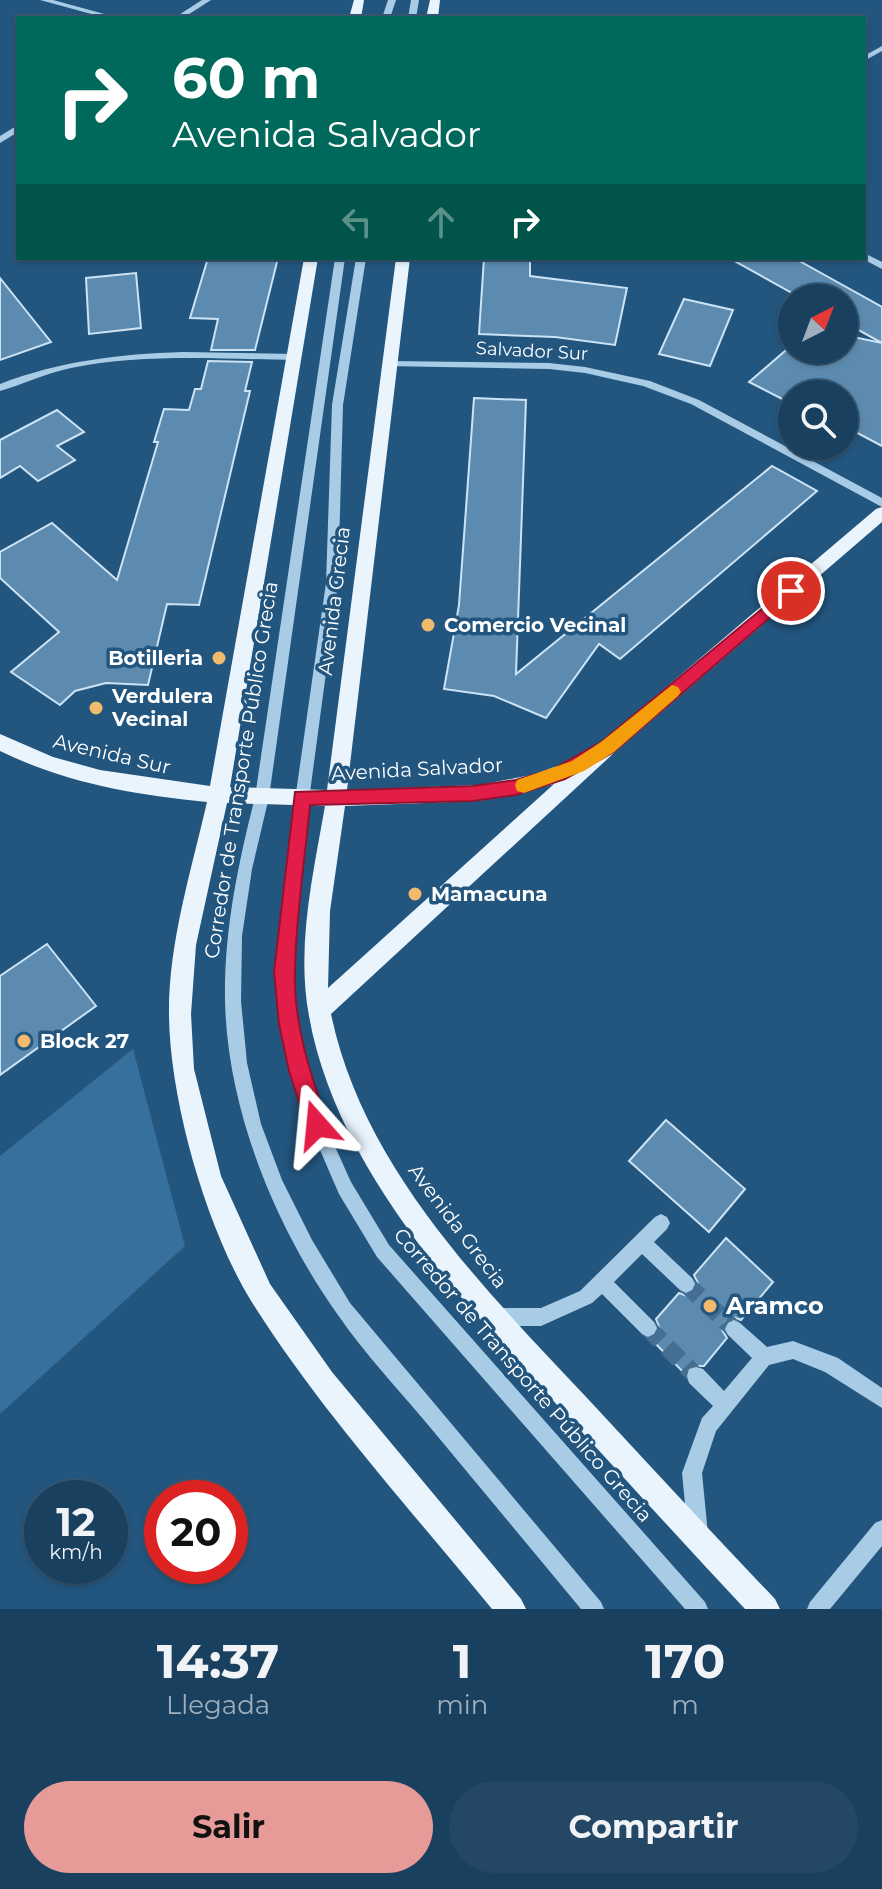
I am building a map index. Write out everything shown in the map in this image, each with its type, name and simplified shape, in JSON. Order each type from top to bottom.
[{"type":"main road","points":[[311,260],[219,794],[185,945],[180,1014],[188,1097],[209,1176],[244,1260],[289,1336],[511,1609]]},
{"type":"main road","name":"Avenida Grecia","points":[[403,260],[337,798],[315,947],[315,979],[328,1048],[368,1142],[424,1231],[493,1317],[765,1609]]},
{"type":"main road","name":"Avenida Salvador","points":[[319,1010],[608,747],[882,513]]},
{"type":"main road","name":"Avenida Sur","points":[[0,742],[62,769],[150,788],[219,794]]},
{"type":"main road","name":"Avenida Salvador","points":[[219,794],[301,798],[447,796],[516,788],[578,766],[608,747]]},
{"type":"street","points":[[44,0],[107,16]]},
{"type":"street","points":[[181,16],[207,0]]},
{"type":"street","name":"Corredor de Transporte Público Grecia","points":[[340,260],[262,797],[247,849],[231,981],[240,1076],[270,1174],[289,1220],[344,1309],[594,1609]]},
{"type":"street","name":"Corredor de Transporte Público Grecia","points":[[361,260],[336,423],[337,511],[332,581],[301,798],[284,972],[289,1024],[299,1071],[335,1169],[358,1214],[383,1251],[698,1609]]},
{"type":"street","points":[[0,388],[52,367],[98,359],[295,357]]},
{"type":"street","name":"Salvador Sur","points":[[389,364],[549,366],[646,383],[695,402],[882,503]]},
{"type":"street","points":[[493,1317],[541,1317],[586,1297],[661,1223]]},
{"type":"street","points":[[642,1242],[686,1284]]},
{"type":"street","points":[[602,1282],[648,1328]]},
{"type":"street","points":[[734,1329],[764,1357]]},
{"type":"street","points":[[698,1538],[692,1473],[709,1425],[764,1357],[793,1350],[831,1365],[882,1399]]},
{"type":"street","points":[[696,1376],[725,1405]]},
{"type":"street","points":[[817,1609],[882,1530]]},
{"type":"shaded area","points":[[133,1049],[185,1246],[0,1414],[0,1156]]},
{"type":"building","points":[[207,260],[278,260],[255,350],[211,350],[218,319],[190,318]]},
{"type":"building","points":[[484,260],[530,260],[530,276],[627,288],[615,345],[555,337],[479,334]]},
{"type":"building","points":[[733,260],[798,260],[841,284],[778,285]]},
{"type":"building","points":[[136,273],[141,328],[89,334],[86,278]]},
{"type":"building","points":[[0,278],[51,342],[0,360]]},
{"type":"building","points":[[858,294],[882,307],[882,343],[858,330]]},
{"type":"building","points":[[684,299],[733,310],[710,366],[659,354]]},
{"type":"building","points":[[858,338],[882,343],[882,446],[858,433],[858,380],[778,380],[778,397],[749,382],[778,357],[778,364],[858,364]]},
{"type":"building","points":[[208,361],[252,362],[245,391],[250,391],[199,605],[167,604],[148,685],[106,683],[75,691],[60,705],[11,672],[59,632],[0,578],[0,552],[52,523],[117,580],[158,442],[154,442],[164,409],[189,410],[195,389],[201,389]]},
{"type":"building","points":[[474,398],[526,400],[516,674],[772,466],[817,491],[620,659],[599,644],[546,718],[494,696],[444,689],[459,605]]},
{"type":"building","points":[[57,410],[84,432],[57,446],[75,460],[38,481],[20,466],[0,478],[0,440]]},
{"type":"building","name":"Block 27","points":[[47,944],[96,1006],[0,1075],[0,976]]},
{"type":"building","points":[[666,1120],[745,1189],[709,1232],[629,1161]]},
{"type":"building","name":"Aramco","points":[[726,1238],[773,1282],[741,1320],[733,1317],[725,1322],[722,1330],[727,1338],[704,1366],[688,1366],[685,1374],[651,1339],[660,1329],[656,1319],[679,1293],[687,1296],[695,1291],[698,1283],[694,1275]]},
{"type":"tunnel","points":[[686,1284],[734,1329]]},
{"type":"tunnel","points":[[648,1328],[696,1376]]},
{"type":"slow traffic","points":[[524,785],[578,766],[608,747],[672,692]]},
{"type":"place","name":"Comercio Vecinal","points":[[428,625]]},
{"type":"place","name":"Botilleria","points":[[219,658]]},
{"type":"place","name":"Verdulera Vecinal","points":[[96,708]]},
{"type":"place","name":"Mamacuna","points":[[415,894]]},
{"type":"place","name":"Block 27","points":[[24,1041]]},
{"type":"place","name":"Aramco","points":[[710,1306]]},
{"type":"route","points":[[317,1125],[299,1071],[289,1024],[284,972],[301,798],[473,794],[516,788],[578,766],[608,747],[791,591]]}]
